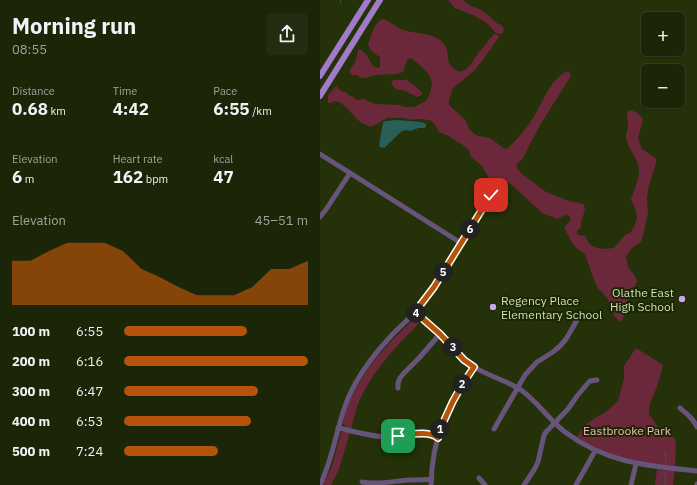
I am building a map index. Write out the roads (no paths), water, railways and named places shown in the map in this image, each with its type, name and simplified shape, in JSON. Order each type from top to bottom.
[{"type":"main road","points":[[320,76],[368,0]]},
{"type":"main road","points":[[320,96],[380,0]]},
{"type":"street","points":[[320,154],[461,243]]},
{"type":"street","points":[[320,217],[350,173]]},
{"type":"street","points":[[320,485],[328,466],[344,408],[353,387],[372,358],[415,312],[434,287],[496,187]]},
{"type":"street","points":[[415,312],[440,334],[464,360],[485,373],[518,388],[571,436],[595,450],[612,458],[636,464],[697,470]]},
{"type":"street","points":[[494,429],[525,375],[542,358],[560,346],[566,339],[580,315]]},
{"type":"street","points":[[398,388],[398,383],[404,373],[440,334]]},
{"type":"street","points":[[362,482],[432,482],[433,460],[443,421],[462,384],[474,367]]},
{"type":"street","points":[[524,485],[538,462],[544,436],[549,428],[568,409],[590,381],[597,380]]},
{"type":"street","points":[[680,408],[690,416],[697,426]]},
{"type":"street","points":[[338,428],[388,438],[423,434],[438,438]]},
{"type":"street","points":[[576,485],[595,450]]},
{"type":"street","points":[[631,485],[636,464]]},
{"type":"street","points":[[479,478],[485,485]]},
{"type":"water","points":[[397,120],[422,122],[426,124],[426,127],[410,131],[402,131],[384,148],[380,147],[383,122]]},
{"type":"waterway","points":[[665,451],[666,462]]},
{"type":"waterway","points":[[665,473],[665,485]]},
{"type":"place","name":"Olathe East High School","points":[[682,299]]},
{"type":"place","name":"Regency Place Elementary School","points":[[493,307]]},
{"type":"park label","name":"Eastbrooke Park","points":[[627,430]]}]
